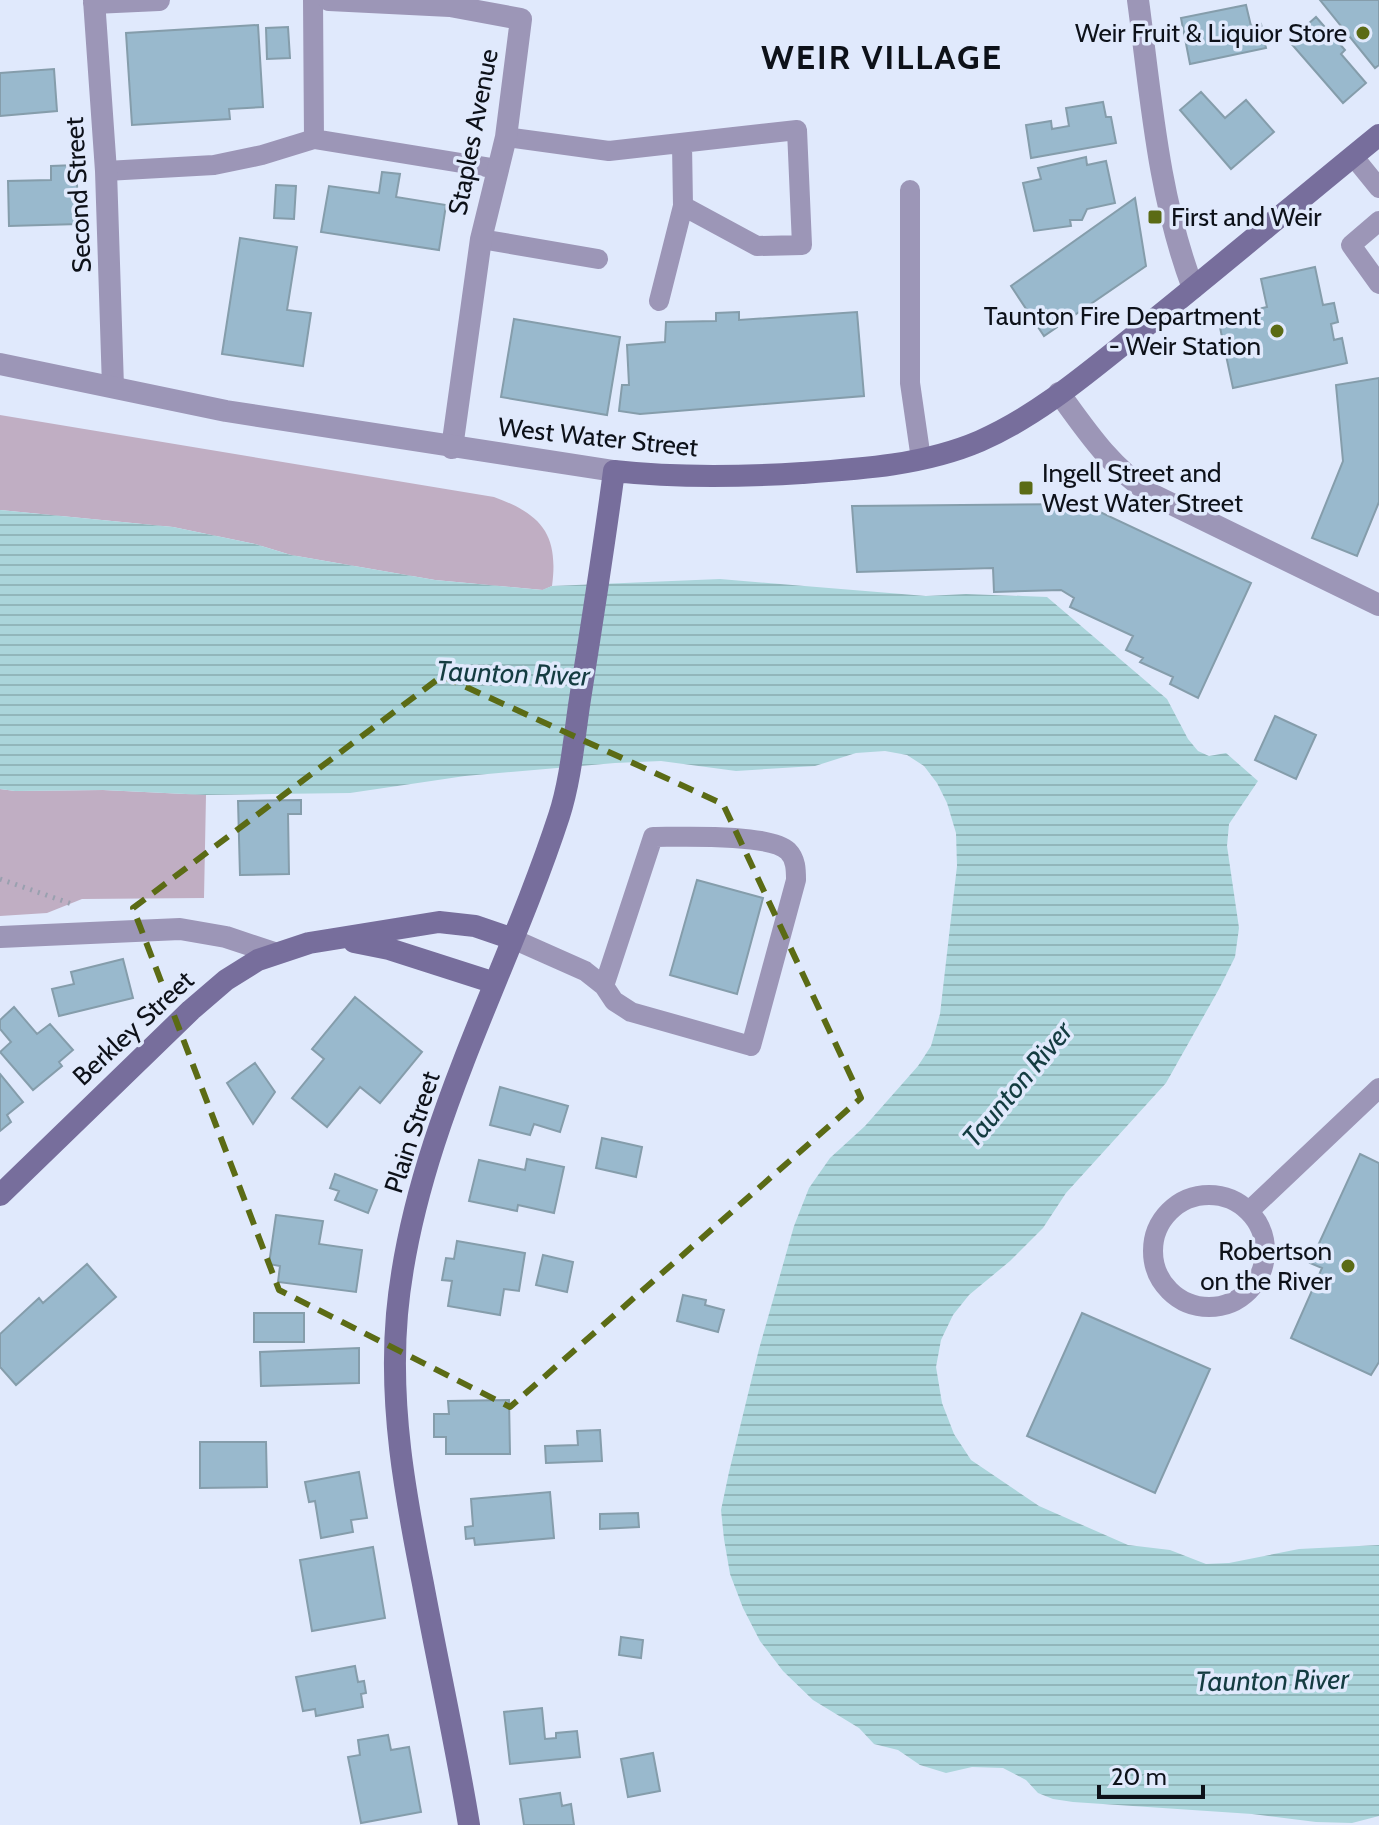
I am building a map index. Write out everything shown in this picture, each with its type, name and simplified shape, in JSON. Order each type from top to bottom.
[{"type":"main road","name":"West Water Street","points":[[614,471],[665,476],[751,476],[863,469],[960,449],[995,434],[1059,393],[1379,135]]},
{"type":"main road","name":"Plain Street","points":[[469,1825],[405,1491],[395,1414],[400,1289],[417,1207],[450,1100],[561,811],[614,471]]},
{"type":"main road","name":"Berkley Street","points":[[0,1195],[209,994],[241,969],[274,953],[328,940],[439,922],[475,926],[513,939]]},
{"type":"main road","points":[[328,940],[379,946],[495,983]]},
{"type":"street","points":[[94,1],[159,0]]},
{"type":"street","name":"Staples Avenue","points":[[329,0],[450,6],[521,19],[506,137],[481,239],[452,448]]},
{"type":"street","points":[[1138,0],[1164,189],[1177,242],[1193,288]]},
{"type":"street","name":"Second Street","points":[[94,1],[106,171],[113,387]]},
{"type":"street","name":"West Water Street","points":[[0,364],[226,411],[614,471]]},
{"type":"street","points":[[1059,393],[1109,461],[1147,491],[1379,605]]},
{"type":"street","points":[[0,937],[180,929],[226,937],[274,953]]},
{"type":"lane","points":[[313,0],[314,139]]},
{"type":"lane","points":[[506,137],[609,151],[797,130],[802,245],[757,246],[683,206]]},
{"type":"lane","points":[[106,171],[214,165],[262,155],[314,139],[498,169]]},
{"type":"lane","points":[[659,301],[683,206],[682,144]]},
{"type":"lane","points":[[1353,156],[1379,188]]},
{"type":"lane","points":[[910,190],[909,363],[921,459]]},
{"type":"lane","points":[[1379,221],[1351,245],[1379,284]]},
{"type":"lane","points":[[481,239],[598,259]]},
{"type":"lane","points":[[513,939],[585,971],[604,986],[614,1001],[631,1012],[751,1046],[796,880],[793,857],[787,849],[762,841],[653,837],[604,986]]},
{"type":"lane","points":[[1249,1211],[1379,1088]]},
{"type":"lane","points":[[1200,1194],[1218,1194],[1235,1200],[1249,1211],[1259,1225],[1265,1251],[1260,1276],[1249,1291],[1227,1304],[1201,1307],[1169,1291],[1159,1277],[1153,1260],[1153,1242],[1158,1225],[1169,1210],[1183,1200],[1200,1194]]},
{"type":"path","points":[[0,879],[77,906]]},
{"type":"highlighted area","points":[[442,676],[723,804],[861,1098],[510,1407],[279,1290],[133,908]]},
{"type":"shaded area","points":[[0,415],[494,497],[524,511],[543,528],[552,553],[552,586],[543,590],[435,580],[291,555],[173,527],[0,510]]},
{"type":"shaded area","points":[[0,789],[206,795],[204,898],[82,899],[47,913],[0,916]]},
{"type":"water","name":"Taunton River","points":[[0,510],[173,527],[291,555],[435,580],[542,590],[552,586],[720,579],[926,596],[1047,597],[1167,699],[1188,739],[1198,751],[1209,756],[1226,753],[1258,781],[1229,824],[1227,846],[1239,928],[1235,957],[1219,989],[1166,1083],[1066,1193],[1043,1228],[969,1295],[953,1315],[941,1340],[936,1367],[942,1403],[954,1434],[971,1460],[1039,1506],[1128,1545],[1170,1550],[1206,1564],[1229,1563],[1299,1549],[1379,1545],[1379,1816],[1352,1823],[1316,1822],[1252,1814],[1073,1802],[1038,1793],[1026,1780],[1003,1768],[972,1767],[946,1773],[920,1765],[898,1750],[874,1744],[859,1728],[813,1700],[783,1671],[760,1641],[743,1608],[730,1574],[721,1510],[759,1349],[794,1226],[809,1188],[830,1158],[865,1126],[918,1066],[931,1046],[940,1014],[957,866],[956,833],[947,803],[924,766],[907,755],[885,751],[856,753],[815,766],[736,771],[661,761],[615,763],[465,776],[350,793],[206,795],[0,789]]},
{"type":"building","name":"Weir Fruit & Liquior Store","points":[[1320,0],[1379,0],[1379,65],[1375,68]]},
{"type":"building","points":[[1246,5],[1251,26],[1261,24],[1266,48],[1190,64],[1181,18]]},
{"type":"building","points":[[1316,17],[1345,50],[1341,54],[1366,83],[1343,103],[1289,41]]},
{"type":"building","points":[[258,25],[263,107],[229,109],[230,119],[132,125],[126,33]]},
{"type":"building","points":[[288,27],[290,58],[267,59],[266,28]]},
{"type":"building","points":[[54,69],[57,111],[0,116],[0,73]]},
{"type":"building","points":[[1201,92],[1225,118],[1246,100],[1274,132],[1231,169],[1180,110]]},
{"type":"building","points":[[1103,102],[1106,117],[1111,117],[1116,143],[1031,158],[1026,125],[1051,121],[1052,129],[1069,126],[1066,108]]},
{"type":"building","points":[[1086,157],[1087,165],[1106,161],[1115,203],[1087,209],[1082,220],[1070,220],[1071,226],[1034,231],[1023,183],[1041,179],[1038,168]]},
{"type":"building","points":[[76,165],[79,224],[9,226],[8,181],[51,180],[51,166]]},
{"type":"building","points":[[382,172],[400,174],[396,197],[446,205],[439,250],[321,232],[329,186],[379,193]]},
{"type":"building","points":[[276,185],[296,186],[294,219],[274,218]]},
{"type":"building","points":[[1135,198],[1146,266],[1044,336],[1011,286]]},
{"type":"building","points":[[240,238],[297,247],[287,310],[311,313],[303,366],[222,354]]},
{"type":"building","name":"Taunton Fire Department - Weir Station","points":[[1315,267],[1323,305],[1334,303],[1338,322],[1331,324],[1334,340],[1342,338],[1347,363],[1233,388],[1218,318],[1267,307],[1261,279]]},
{"type":"building","points":[[739,312],[739,320],[857,312],[864,396],[640,414],[619,411],[622,385],[629,385],[627,345],[665,342],[666,322],[716,321],[716,313]]},
{"type":"building","points":[[514,319],[620,337],[607,415],[501,397]]},
{"type":"building","points":[[1379,378],[1379,502],[1357,556],[1312,538],[1343,461],[1336,385]]},
{"type":"building","points":[[1083,504],[1251,583],[1198,698],[1170,684],[1173,677],[1140,662],[1143,658],[1126,650],[1133,636],[1070,607],[1074,598],[1061,590],[994,592],[993,568],[857,572],[852,506]]},
{"type":"building","points":[[1275,716],[1316,735],[1296,779],[1255,760]]},
{"type":"building","points":[[301,800],[301,814],[288,814],[289,874],[240,875],[238,801]]},
{"type":"building","points":[[697,880],[763,898],[737,994],[670,975]]},
{"type":"building","points":[[123,959],[133,998],[59,1016],[52,989],[74,984],[71,972]]},
{"type":"building","points":[[355,997],[422,1052],[380,1103],[360,1087],[327,1127],[292,1098],[324,1059],[312,1049]]},
{"type":"building","points":[[14,1007],[37,1034],[50,1024],[73,1050],[59,1062],[62,1066],[33,1090],[0,1052],[11,1042],[0,1029],[0,1020]]},
{"type":"building","points":[[255,1063],[275,1092],[253,1124],[227,1083]]},
{"type":"building","points":[[0,1074],[23,1102],[7,1115],[11,1122],[0,1131]]},
{"type":"building","points":[[500,1087],[568,1106],[560,1132],[534,1124],[530,1135],[490,1125]]},
{"type":"building","points":[[602,1138],[642,1147],[636,1177],[596,1168]]},
{"type":"building","name":"Robertson on the River","points":[[1360,1154],[1379,1163],[1379,1362],[1371,1375],[1291,1338],[1322,1268],[1310,1263]]},
{"type":"building","points":[[527,1159],[564,1167],[554,1213],[518,1205],[517,1211],[469,1201],[479,1160],[525,1170]]},
{"type":"building","points":[[335,1174],[377,1190],[368,1213],[335,1200],[339,1191],[330,1188]]},
{"type":"building","points":[[276,1215],[323,1221],[319,1244],[362,1250],[356,1292],[278,1282],[280,1266],[269,1264]]},
{"type":"building","points":[[457,1241],[525,1253],[519,1291],[504,1289],[500,1315],[448,1306],[452,1281],[442,1280],[446,1258],[454,1259]]},
{"type":"building","points":[[543,1255],[573,1262],[567,1292],[536,1285]]},
{"type":"building","points":[[87,1264],[116,1297],[16,1385],[0,1367],[0,1334],[39,1298],[43,1303]]},
{"type":"building","points":[[683,1295],[706,1300],[705,1305],[724,1310],[718,1332],[677,1321]]},
{"type":"building","points":[[254,1313],[304,1313],[304,1342],[254,1342]]},
{"type":"building","points":[[1082,1313],[1210,1369],[1155,1493],[1027,1436]]},
{"type":"building","points":[[359,1348],[359,1383],[261,1386],[260,1352]]},
{"type":"building","points":[[509,1400],[510,1454],[446,1454],[446,1437],[434,1437],[434,1414],[449,1414],[448,1401]]},
{"type":"building","points":[[600,1430],[602,1461],[546,1463],[545,1446],[578,1445],[577,1431]]},
{"type":"building","points":[[200,1442],[266,1442],[267,1487],[200,1488]]},
{"type":"building","points":[[359,1472],[367,1518],[351,1520],[353,1532],[321,1538],[315,1501],[309,1502],[305,1482]]},
{"type":"building","points":[[550,1492],[554,1538],[475,1545],[474,1538],[466,1539],[465,1527],[473,1526],[471,1499]]},
{"type":"building","points":[[638,1513],[639,1527],[600,1529],[600,1514]]},
{"type":"building","points":[[373,1547],[385,1618],[312,1631],[300,1560]]},
{"type":"building","points":[[621,1637],[643,1640],[641,1658],[619,1655]]},
{"type":"building","points":[[355,1666],[358,1682],[364,1681],[366,1693],[361,1694],[363,1707],[316,1716],[315,1709],[303,1711],[296,1677]]},
{"type":"building","points":[[542,1708],[545,1739],[556,1738],[556,1733],[577,1731],[580,1757],[510,1764],[504,1712]]},
{"type":"building","points":[[388,1735],[391,1750],[409,1747],[421,1812],[361,1823],[348,1757],[360,1755],[358,1740]]},
{"type":"building","points":[[653,1753],[660,1791],[628,1797],[621,1759]]},
{"type":"building","points":[[560,1793],[562,1806],[571,1804],[574,1825],[524,1825],[520,1799]]},
{"type":"place","name":"Weir Fruit & Liquior Store","points":[[1363,33]]},
{"type":"place","name":"First and Weir","points":[[1155,217]]},
{"type":"place","name":"Taunton Fire Department - Weir Station","points":[[1277,331]]},
{"type":"place","name":"Ingell Street and West Water Street","points":[[1026,488]]},
{"type":"place","name":"Robertson on the River","points":[[1348,1266]]},
{"type":"district","name":"WEIR VILLAGE","points":[[882,57]]}]
